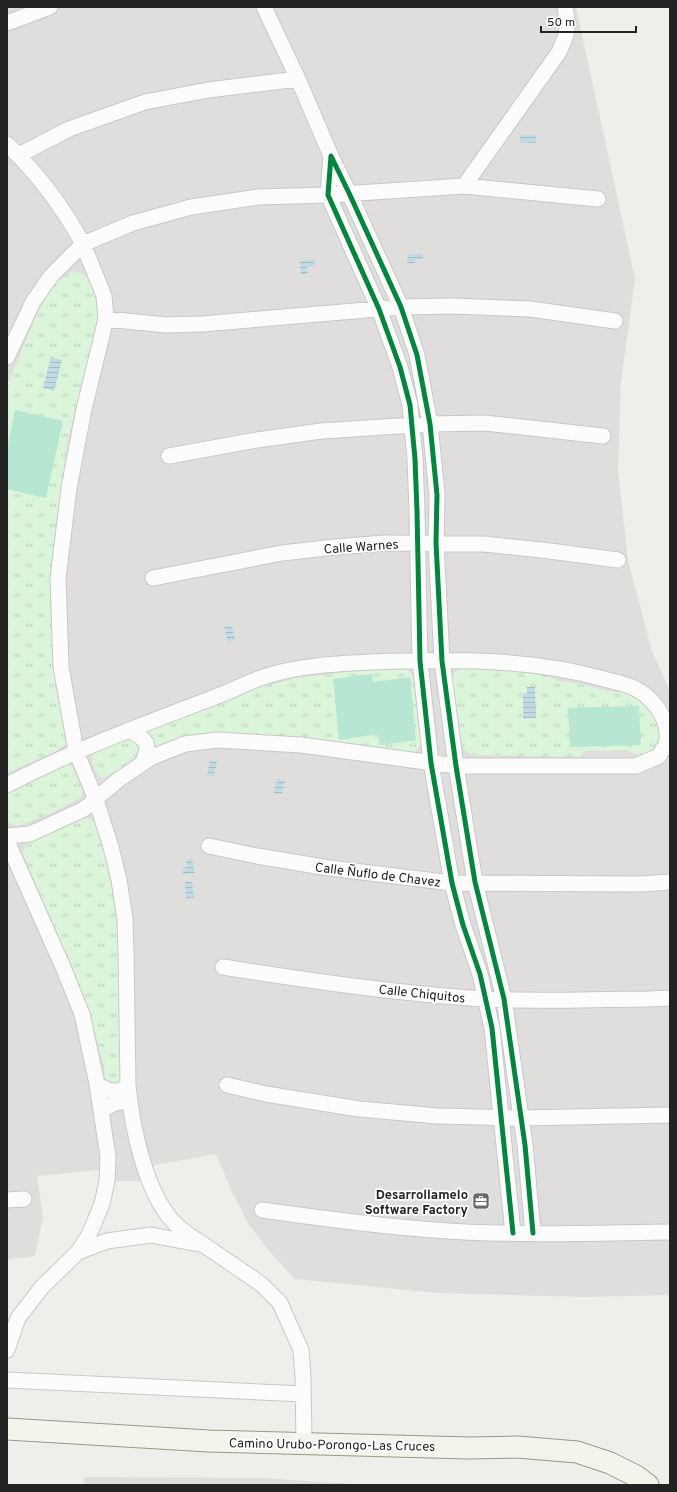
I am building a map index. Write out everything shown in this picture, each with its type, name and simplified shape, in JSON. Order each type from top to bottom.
[{"type":"main road","name":"Camino Urubo-Porongo-Las Cruces","points":[[7,1429],[209,1441],[469,1448],[518,1447],[577,1452],[610,1463],[636,1476],[648,1485]]},
{"type":"street","points":[[7,23],[50,7]]},
{"type":"street","points":[[264,7],[401,307],[418,355],[430,424],[437,495],[436,543],[442,661],[456,766],[475,882],[504,999],[525,1145],[533,1233]]},
{"type":"street","points":[[464,186],[559,52],[567,36],[565,7]]},
{"type":"street","points":[[19,155],[69,129],[145,102],[208,90],[298,79]]},
{"type":"street","points":[[7,144],[19,155],[51,193],[83,244],[104,296],[106,319],[84,409],[69,488],[58,578],[61,667],[76,751],[96,800],[112,847],[119,880],[124,918],[128,983],[128,1085],[130,1103],[142,1157],[149,1181],[159,1201],[178,1227],[261,1284],[280,1303],[301,1350],[304,1394],[304,1443]]},
{"type":"street","points":[[331,156],[328,195],[379,309],[400,367],[410,405],[413,425],[418,544],[420,660],[431,763],[452,883],[463,925],[480,974],[492,1028],[514,1233]]},
{"type":"street","points":[[8,351],[33,302],[50,276],[83,244],[133,223],[191,207],[258,197],[328,195],[464,186],[598,199]]},
{"type":"street","points":[[106,319],[166,325],[202,324],[401,307],[454,306],[530,309],[616,321]]},
{"type":"street","points":[[169,456],[321,430],[430,424],[485,423],[604,436]]},
{"type":"street","name":"Calle Warnes","points":[[153,578],[289,552],[385,543],[484,544],[618,560]]},
{"type":"street","points":[[7,785],[76,751],[217,697],[269,675],[314,665],[420,660],[531,664],[585,674],[635,688],[653,701],[664,720],[667,740],[659,756],[636,766],[456,766],[302,745],[217,740],[185,744],[152,757],[118,780],[84,809],[30,834],[7,836]]},
{"type":"street","points":[[129,730],[142,737],[146,745],[147,752],[142,764]]},
{"type":"street","points":[[7,841],[63,967],[82,1014],[102,1111],[108,1157],[107,1181],[102,1204],[89,1235],[78,1252],[42,1287],[18,1318],[7,1350]]},
{"type":"street","name":"Calle Ñuflo de Chavez","points":[[209,846],[256,856],[329,868],[452,883],[641,884],[670,882]]},
{"type":"street","name":"Calle Chiquitos","points":[[223,967],[291,978],[381,989],[485,999],[670,998]]},
{"type":"street","points":[[97,1084],[106,1090],[115,1092],[124,1089],[128,1085]]},
{"type":"street","points":[[227,1085],[266,1094],[359,1110],[438,1116],[520,1118],[670,1115]]},
{"type":"street","points":[[102,1111],[117,1102],[130,1103]]},
{"type":"street","points":[[7,1200],[24,1199]]},
{"type":"street","points":[[262,1210],[342,1221],[426,1229],[514,1233],[670,1232]]},
{"type":"street","points":[[78,1252],[107,1241],[151,1236],[204,1245]]},
{"type":"street","points":[[7,1380],[304,1394]]},
{"type":"shaded area","points":[[7,7],[576,7],[635,279],[621,381],[618,470],[628,560],[652,651],[670,691],[670,1297],[667,1295],[587,1297],[438,1293],[295,1279],[269,1251],[249,1225],[230,1188],[216,1154],[154,1165],[149,1181],[107,1181],[99,1170],[37,1176],[43,1217],[35,1256],[7,1259]]},
{"type":"shaded area","points":[[84,1477],[261,1478],[369,1485],[84,1485]]},
{"type":"green space","points":[[70,272],[82,273],[91,282],[99,313],[86,373],[68,438],[53,561],[50,602],[53,650],[67,743],[54,753],[7,773],[7,386],[39,309],[55,283]]},
{"type":"green space","points":[[15,410],[63,421],[46,498],[7,489],[7,448]]},
{"type":"green space","points":[[480,666],[548,676],[559,681],[581,684],[608,691],[627,691],[643,700],[657,720],[660,735],[657,747],[650,754],[642,757],[627,750],[585,751],[578,757],[475,755],[469,753],[463,748],[460,740],[451,685],[453,675],[460,667]]},
{"type":"green space","points":[[407,668],[414,678],[419,693],[423,732],[421,744],[415,752],[406,754],[167,745],[156,746],[147,729],[251,690],[296,678],[360,670]]},
{"type":"green space","points":[[372,674],[373,682],[410,677],[416,740],[380,745],[378,734],[339,740],[333,679]]},
{"type":"green space","points":[[639,706],[641,745],[570,747],[568,708]]},
{"type":"green space","points":[[125,735],[137,736],[140,750],[118,771],[108,777],[102,778],[93,767],[93,753]]},
{"type":"green space","points":[[66,764],[72,766],[83,792],[80,798],[52,813],[18,826],[10,824],[7,820],[7,790]]},
{"type":"green space","points":[[90,818],[99,829],[116,910],[119,939],[123,1079],[118,1085],[110,1086],[106,1079],[100,1049],[81,992],[22,851],[30,843],[57,831],[75,820]]},
{"type":"water","points":[[520,135],[536,135],[536,143],[520,142]]},
{"type":"water","points":[[408,254],[423,254],[423,259],[415,259],[415,263],[407,263]]},
{"type":"water","points":[[314,259],[315,266],[307,267],[308,274],[301,275],[300,261]]},
{"type":"water","points":[[51,357],[62,360],[54,391],[43,388]]},
{"type":"water","points":[[232,626],[235,640],[228,642],[224,627]]},
{"type":"water","points":[[527,687],[535,687],[536,718],[523,719],[523,693],[527,693]]},
{"type":"water","points":[[210,760],[217,762],[214,776],[207,775]]},
{"type":"water","points":[[277,779],[285,781],[282,794],[274,793]]},
{"type":"water","points":[[192,859],[195,873],[183,875],[183,868],[187,867],[186,860]]},
{"type":"water","points":[[185,882],[192,882],[194,898],[186,899]]},
{"type":"cycle path","points":[[513,1233],[492,1028],[480,974],[463,925],[452,883],[431,763],[420,661],[415,459],[410,405],[400,367],[379,309],[328,195],[331,156],[401,307],[417,355],[430,424],[437,495],[436,543],[442,661],[456,766],[475,882],[504,999],[525,1145],[533,1233]]},
{"type":"place","name":"Desarrollamelo Software Factory","points":[[481,1201]]}]
